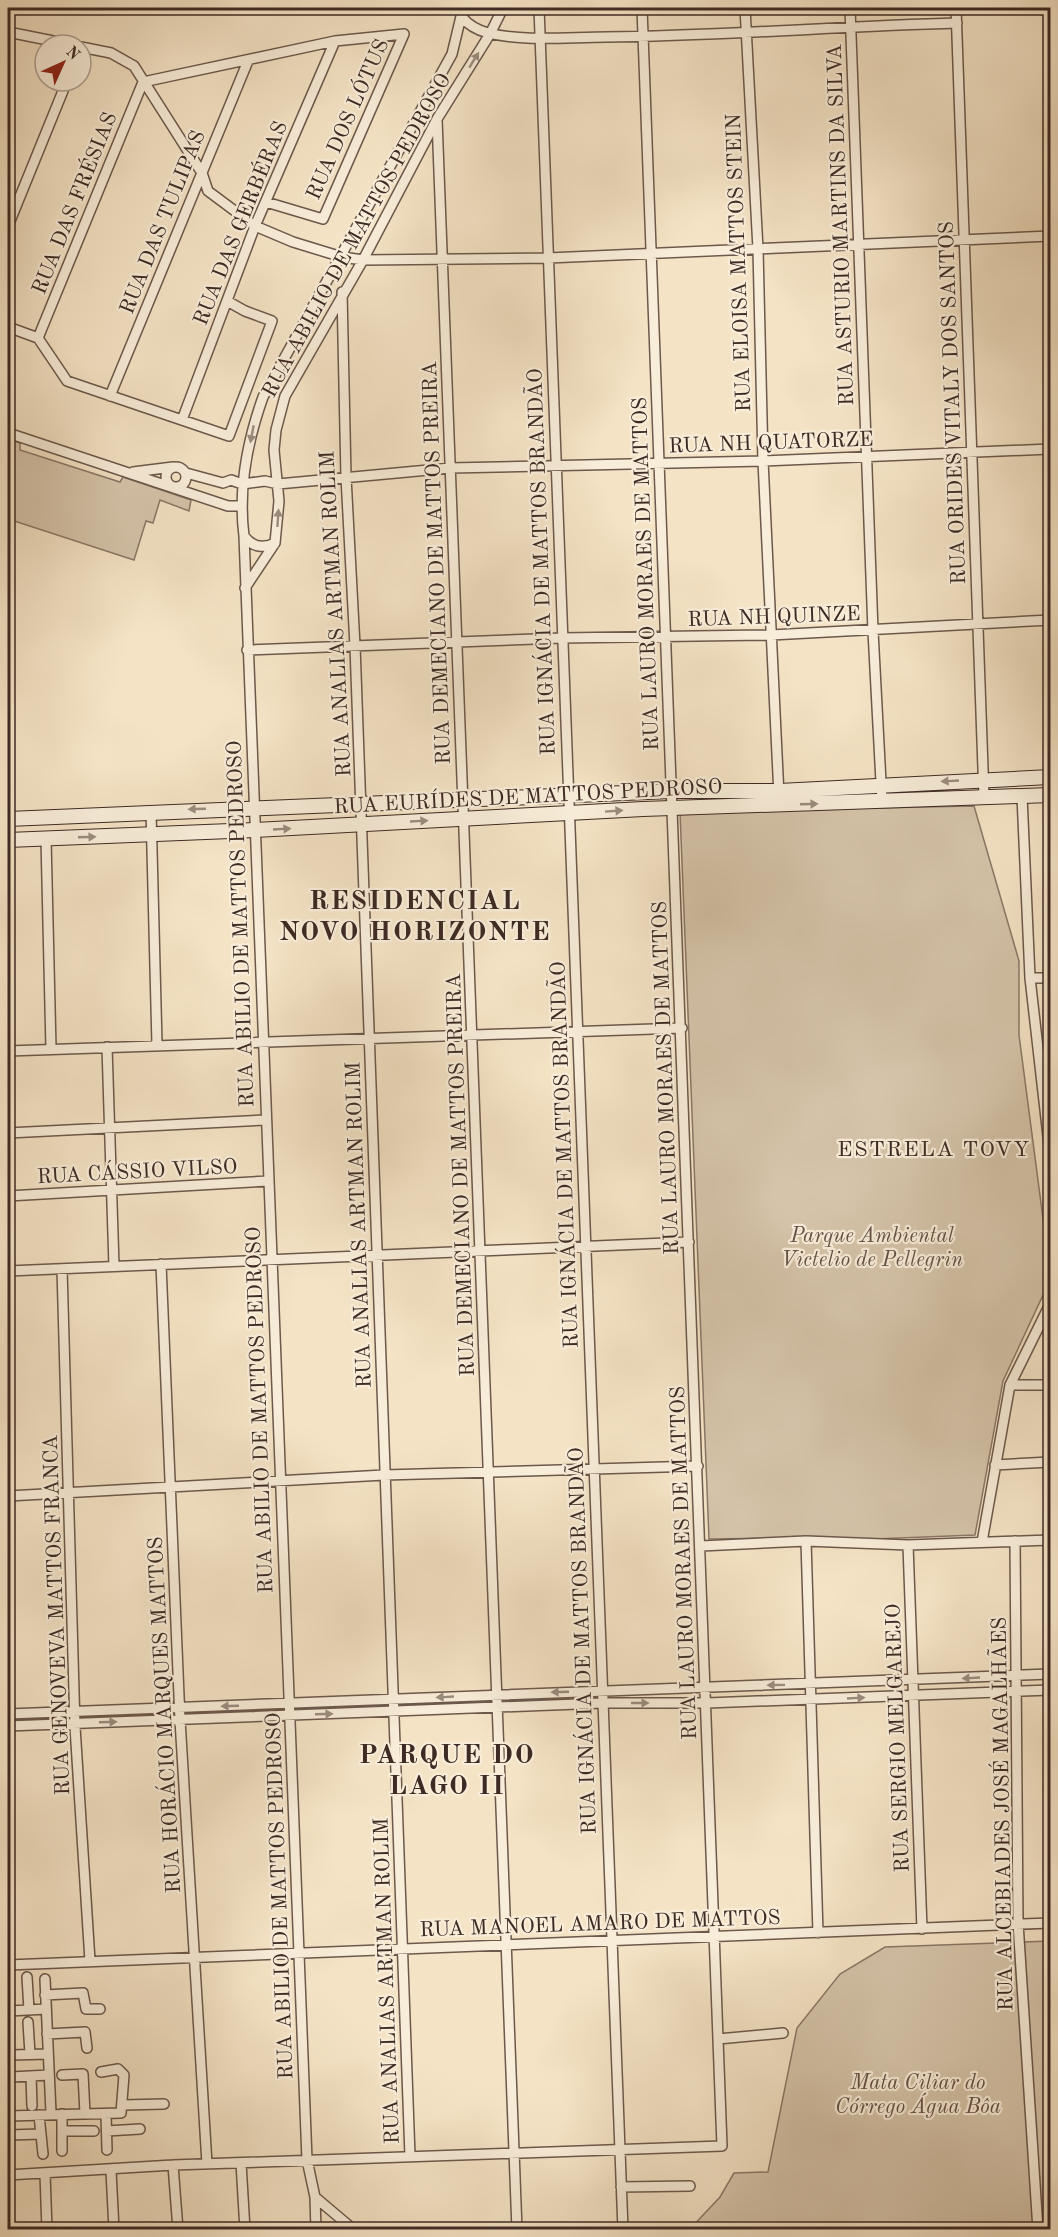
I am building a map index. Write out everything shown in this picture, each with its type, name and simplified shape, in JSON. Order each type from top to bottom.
[{"type":"street","name":"RUA ABILIO DE MATTOS PEDROSO","points":[[245,588],[275,543],[279,523],[274,450],[282,405],[342,292],[363,260],[437,119],[490,34],[503,8]]},
{"type":"street","name":"RUA IGNÁCIA DE MATTOS BRANDÃO","points":[[539,8],[603,1703],[608,1938],[616,2149],[623,2229]]},
{"type":"street","name":"RUA LAURO MORAES DE MATTOS","points":[[616,2149],[722,2146],[682,1028],[658,464],[642,8]]},
{"type":"street","name":"RUA ELOISA MATTOS STEIN","points":[[746,8],[758,249],[763,461],[779,798]]},
{"type":"street","name":"RUA ASTURIO MARTINS DA SILVA","points":[[850,8],[873,631],[882,801]]},
{"type":"street","name":"RUA ORIDES VITALY DOS SANTOS","points":[[956,8],[984,798]]},
{"type":"street","name":"RUA ABILIO DE MATTOS PEDROSO","points":[[316,2229],[315,2197],[307,2160],[244,536],[240,506],[254,424],[263,397],[452,54],[462,12]]},
{"type":"street","points":[[462,12],[468,25],[490,34],[541,38],[643,37],[957,23]]},
{"type":"street","points":[[8,32],[33,37]]},
{"type":"street","name":"RUA DOS LÓTUS","points":[[266,202],[322,219],[404,34],[335,41]]},
{"type":"street","points":[[143,82],[335,41]]},
{"type":"street","name":"RUA DAS GERBÉRAS","points":[[182,420],[255,228],[335,41]]},
{"type":"street","points":[[93,49],[111,53],[134,66],[202,173],[208,191],[255,228],[341,259],[442,261],[548,258],[1050,236]]},
{"type":"street","name":"RUA DAS TULIPAS","points":[[110,396],[248,61]]},
{"type":"street","name":"RUA DAS FRÉSIAS","points":[[38,338],[143,82]]},
{"type":"street","points":[[8,226],[62,93]]},
{"type":"street","name":"RUA DEMECIANO DE MATTOS PREIRA","points":[[437,119],[463,799],[466,819],[517,2229]]},
{"type":"street","name":"RUA ANALIAS ARTMAN ROLIM","points":[[342,292],[346,477],[361,803],[384,1475],[406,1947],[410,2156]]},
{"type":"street","points":[[8,327],[38,338],[67,381],[229,436],[272,321],[245,311],[227,301]]},
{"type":"street","points":[[8,433],[219,502],[240,506]]},
{"type":"street","name":"RUA NH QUATORZE","points":[[186,473],[223,483],[231,480],[242,484],[265,481],[278,484],[450,468],[763,461],[1050,449]]},
{"type":"street","points":[[125,472],[150,472],[174,466],[183,468],[186,473],[183,485],[175,487],[168,484],[166,477],[168,470],[174,466]]},
{"type":"street","points":[[219,502],[217,495],[223,483]]},
{"type":"street","points":[[244,536],[249,542],[260,547],[275,543]]},
{"type":"street","name":"RUA NH QUINZE","points":[[247,650],[562,638],[666,638],[873,631],[1050,620]]},
{"type":"street","name":"RUA EURÍDES DE MATTOS PEDROSO","points":[[8,840],[672,809],[881,785],[1050,777]]},
{"type":"street","name":"RUA EURÍDES DE MATTOS PEDROSO","points":[[8,819],[151,811],[671,791],[779,798],[882,801],[1050,795]]},
{"type":"street","points":[[1022,796],[1030,978],[1050,1154]]},
{"type":"street","points":[[151,811],[158,1045]]},
{"type":"street","points":[[46,838],[51,1049]]},
{"type":"street","points":[[1030,978],[1050,978]]},
{"type":"street","points":[[8,1051],[263,1041],[473,1037],[682,1028]]},
{"type":"street","points":[[107,1047],[114,1266]]},
{"type":"street","points":[[8,1133],[266,1120]]},
{"type":"street","name":"RUA CÁSSIO VILSO","points":[[8,1196],[268,1181]]},
{"type":"street","points":[[8,1271],[689,1242]]},
{"type":"street","name":"RUA HORÁCIO MARQUES MATTOS","points":[[161,1264],[180,1720],[207,2164]]},
{"type":"street","name":"RUA GENOVEVA MATTOS FRANCA","points":[[62,1269],[75,1724],[90,1961]]},
{"type":"street","points":[[982,1542],[1010,1385],[1050,1304]]},
{"type":"street","points":[[1010,1385],[1050,1385]]},
{"type":"street","points":[[995,1465],[1050,1462]]},
{"type":"street","points":[[8,1496],[384,1475],[698,1466]]},
{"type":"street","points":[[701,1546],[806,1541],[908,1545],[1050,1540]]},
{"type":"street","points":[[806,1541],[818,1933]]},
{"type":"street","name":"RUA ALCEBIADES JOSÉ MAGALHÃES","points":[[1015,1541],[1018,1691],[1018,1923],[1038,2229]]},
{"type":"street","name":"RUA SERGIO MELGAREJO","points":[[908,1545],[922,1929]]},
{"type":"street","points":[[8,1714],[1050,1674]]},
{"type":"street","points":[[8,1726],[394,1712],[498,1711],[603,1703],[811,1700],[1050,1690]]},
{"type":"street","name":"RUA MANOEL AMARO DE MATTOS","points":[[8,1965],[608,1938],[715,1937],[1050,1923]]},
{"type":"street","points":[[27,1977],[29,2010]]},
{"type":"street","points":[[45,1979],[51,2113]]},
{"type":"street","points":[[45,1995],[83,1993],[86,2009],[100,2009]]},
{"type":"street","points":[[9,2011],[46,2009]]},
{"type":"street","points":[[28,2022],[30,2054]]},
{"type":"street","points":[[47,2034],[85,2032],[87,2048]]},
{"type":"street","points":[[718,2039],[783,2033]]},
{"type":"street","points":[[11,2055],[48,2054]]},
{"type":"street","points":[[8,2116],[51,2113],[121,2113],[123,2105],[122,2071],[118,2069],[101,2072]]},
{"type":"street","points":[[62,2075],[83,2073],[85,2114]]},
{"type":"street","points":[[10,2077],[49,2075]]},
{"type":"street","points":[[31,2076],[32,2106]]},
{"type":"street","points":[[123,2105],[164,2104]]},
{"type":"street","points":[[62,2114],[62,2151]]},
{"type":"street","points":[[106,2114],[107,2150]]},
{"type":"street","points":[[39,2115],[43,2154]]},
{"type":"street","points":[[106,2131],[140,2129]]},
{"type":"street","points":[[62,2131],[94,2131]]},
{"type":"street","points":[[9,2135],[41,2134]]},
{"type":"street","points":[[8,2175],[111,2171],[173,2165],[616,2149]]},
{"type":"street","points":[[241,2163],[245,2229]]},
{"type":"street","points":[[173,2165],[178,2229]]},
{"type":"street","points":[[111,2171],[114,2229]]},
{"type":"street","points":[[45,2174],[47,2229]]},
{"type":"street","points":[[621,2187],[690,2186]]},
{"type":"street","points":[[315,2197],[354,2229]]},
{"type":"green space","points":[[8,439],[20,443],[20,450],[120,482],[123,477],[191,500],[189,511],[160,500],[153,523],[146,521],[134,560],[8,519]]},
{"type":"green space","name":"Parque Ambiental Victelio de Pellegrin","points":[[974,806],[1019,961],[1019,1035],[1050,1272],[1050,1280],[1003,1381],[975,1535],[798,1542],[794,1538],[709,1539],[680,812]]},
{"type":"green space","name":"Mata Ciliar do Córrego Água Bôa","points":[[1050,1941],[1050,2229],[689,2230],[720,2197],[734,2173],[768,2172],[797,2028],[840,1974],[885,1947]]},
{"type":"district","name":"RESIDENCIAL NOVO HORIZONTE","points":[[415,916]]},
{"type":"district","name":"ESTRELA TOVY","points":[[934,1148]]},
{"type":"district","name":"PARQUE DO LAGO II","points":[[447,1770]]}]
